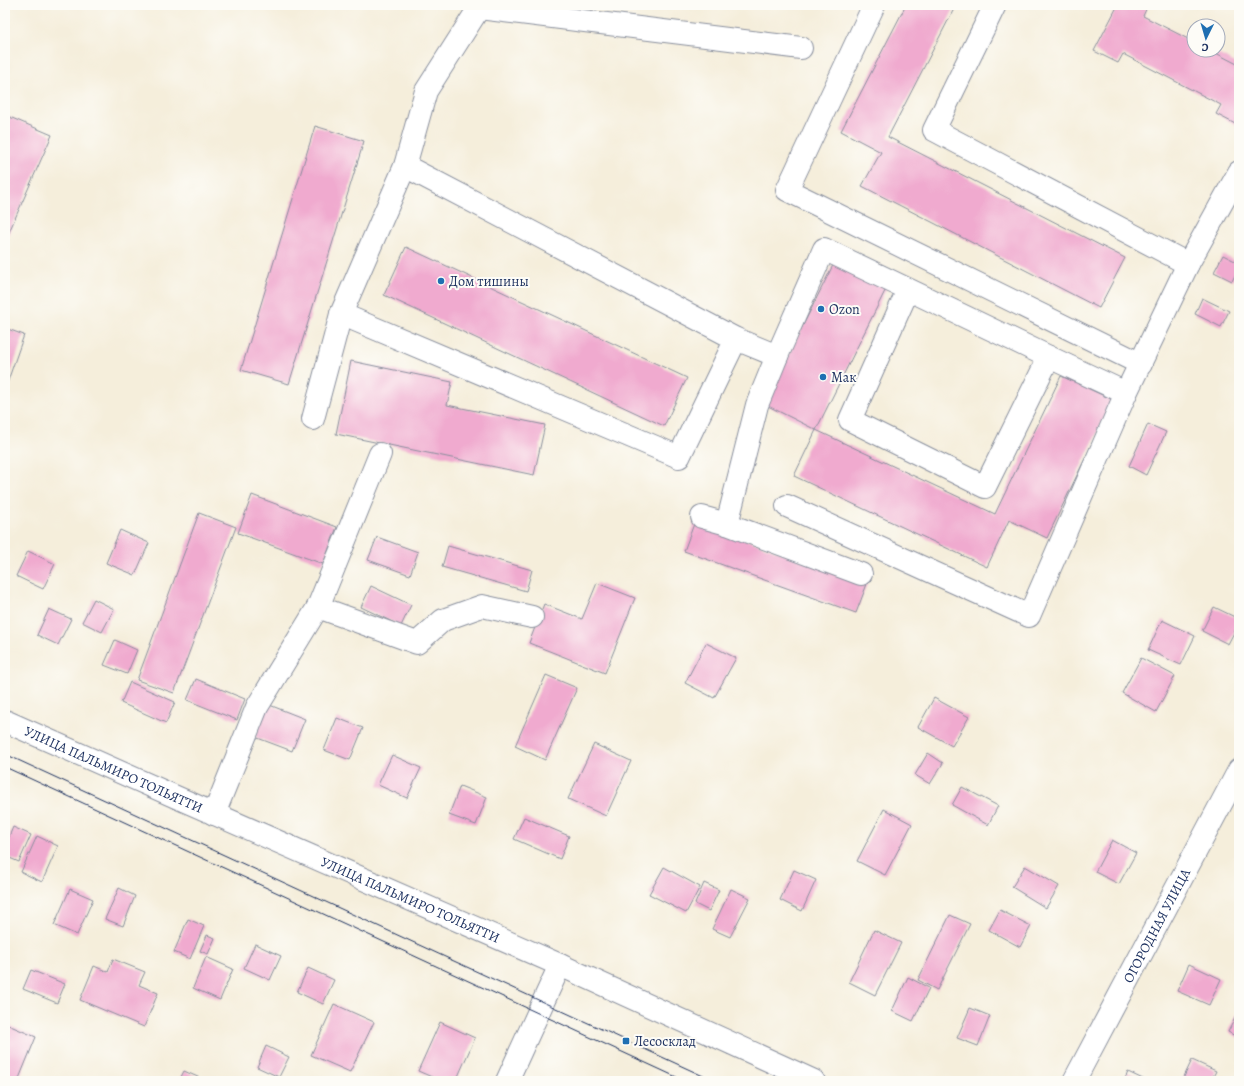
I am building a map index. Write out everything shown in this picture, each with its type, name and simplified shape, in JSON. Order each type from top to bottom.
[{"type":"street","points":[[874,5],[787,190],[1141,364]]},
{"type":"street","points":[[995,5],[934,130],[1188,264]]},
{"type":"street","points":[[313,419],[341,314],[405,166],[426,91],[478,6],[802,48]]},
{"type":"street","points":[[405,166],[736,339],[777,356]]},
{"type":"street","points":[[787,506],[1029,616],[1126,393],[1188,264],[1239,172]]},
{"type":"street","points":[[727,524],[757,405],[824,249],[1126,393]]},
{"type":"street","points":[[908,290],[850,420],[985,487],[1049,357]]},
{"type":"street","points":[[341,314],[678,457],[736,339]]},
{"type":"street","points":[[214,814],[257,706],[318,607],[380,454]]},
{"type":"street","points":[[702,517],[727,524],[861,574]]},
{"type":"street","points":[[318,607],[417,643],[443,620],[482,606],[532,617]]},
{"type":"street","name":"УЛИЦА ПАЛЬМИРО ТОЛЬЯТТИ","points":[[5,721],[560,966],[814,1081]]},
{"type":"street","name":"ОГОРОДНАЯ УЛИЦА","points":[[1074,1081],[1239,770]]},
{"type":"street","points":[[506,1081],[560,966]]},
{"type":"building","points":[[906,5],[956,5],[888,137],[1125,258],[1099,308],[862,186],[881,152],[841,131]]},
{"type":"building","points":[[1118,5],[1148,5],[1143,16],[1186,38],[1186,58],[1225,58],[1239,65],[1239,126],[1216,114],[1221,105],[1123,54],[1118,63],[1094,51]]},
{"type":"building","points":[[5,115],[52,135],[5,241]]},
{"type":"building","points":[[315,126],[364,141],[289,384],[241,370]]},
{"type":"building","points":[[406,247],[687,378],[664,426],[384,295]]},
{"type":"building","points":[[1223,255],[1239,263],[1239,268],[1232,281],[1214,272]]},
{"type":"building","points":[[835,261],[887,287],[816,430],[764,404]]},
{"type":"building","points":[[1202,298],[1229,311],[1221,327],[1195,314]]},
{"type":"building","points":[[5,328],[24,335],[5,389]]},
{"type":"building","points":[[351,361],[452,382],[447,405],[545,425],[534,475],[336,434]]},
{"type":"building","points":[[1061,376],[1113,400],[1047,538],[1009,520],[987,567],[794,476],[816,430],[995,514]]},
{"type":"building","points":[[1148,424],[1166,432],[1146,475],[1129,466]]},
{"type":"building","points":[[252,495],[337,527],[323,564],[238,533]]},
{"type":"building","points":[[199,513],[236,527],[174,693],[137,680]]},
{"type":"building","points":[[695,521],[867,584],[856,613],[684,551]]},
{"type":"building","points":[[120,530],[149,543],[135,575],[106,563]]},
{"type":"building","points":[[377,537],[418,552],[410,575],[368,560]]},
{"type":"building","points":[[448,546],[532,570],[526,591],[442,567]]},
{"type":"building","points":[[28,551],[55,564],[43,589],[16,576]]},
{"type":"building","points":[[597,583],[635,598],[605,673],[529,643],[544,604],[582,619]]},
{"type":"building","points":[[371,586],[411,605],[401,626],[361,607]]},
{"type":"building","points":[[94,599],[114,609],[102,632],[82,622]]},
{"type":"building","points":[[1214,607],[1239,619],[1239,623],[1228,644],[1202,631]]},
{"type":"building","points":[[49,609],[71,619],[58,645],[37,635]]},
{"type":"building","points":[[1162,620],[1195,636],[1181,665],[1148,650]]},
{"type":"building","points":[[115,640],[137,650],[127,674],[104,665]]},
{"type":"building","points":[[706,643],[736,658],[714,698],[685,683]]},
{"type":"building","points":[[1141,658],[1175,676],[1156,712],[1122,693]]},
{"type":"building","points":[[546,675],[577,688],[545,760],[515,746]]},
{"type":"building","points":[[196,679],[245,699],[237,720],[187,700]]},
{"type":"building","points":[[130,682],[175,702],[166,723],[121,703]]},
{"type":"building","points":[[934,698],[969,717],[952,746],[918,727]]},
{"type":"building","points":[[267,704],[305,719],[292,751],[255,737]]},
{"type":"building","points":[[337,718],[363,728],[350,760],[324,750]]},
{"type":"building","points":[[594,744],[631,761],[606,816],[568,799]]},
{"type":"building","points":[[928,753],[943,763],[930,784],[915,775]]},
{"type":"building","points":[[392,755],[421,768],[407,798],[378,785]]},
{"type":"building","points":[[460,786],[487,797],[476,825],[449,815]]},
{"type":"building","points":[[962,787],[998,806],[988,825],[952,805]]},
{"type":"building","points":[[884,809],[912,824],[885,875],[857,861]]},
{"type":"building","points":[[524,817],[569,836],[560,859],[514,839]]},
{"type":"building","points":[[13,827],[31,835],[19,862],[5,856],[5,846]]},
{"type":"building","points":[[37,836],[58,846],[42,882],[21,872]]},
{"type":"building","points":[[1112,840],[1136,853],[1119,884],[1095,872]]},
{"type":"building","points":[[1025,866],[1059,886],[1046,908],[1012,887]]},
{"type":"building","points":[[664,867],[700,887],[686,913],[649,894]]},
{"type":"building","points":[[794,870],[816,880],[802,911],[780,900]]},
{"type":"building","points":[[704,883],[719,890],[709,911],[695,904]]},
{"type":"building","points":[[119,888],[135,896],[123,926],[105,919]]},
{"type":"building","points":[[70,889],[93,899],[77,935],[54,925]]},
{"type":"building","points":[[731,889],[750,898],[730,937],[712,929]]},
{"type":"building","points":[[1000,910],[1031,926],[1020,947],[989,930]]},
{"type":"building","points":[[950,915],[970,924],[937,990],[918,980]]},
{"type":"building","points":[[188,919],[204,926],[190,959],[174,952]]},
{"type":"building","points":[[874,930],[901,943],[875,995],[849,982]]},
{"type":"building","points":[[207,935],[215,938],[208,954],[200,951]]},
{"type":"building","points":[[255,944],[281,956],[270,980],[244,968]]},
{"type":"building","points":[[206,957],[233,969],[220,1000],[193,988]]},
{"type":"building","points":[[113,959],[145,972],[139,985],[158,993],[144,1027],[80,1000],[94,966],[108,972]]},
{"type":"building","points":[[1189,964],[1221,979],[1209,1005],[1177,991]]},
{"type":"building","points":[[308,968],[334,980],[323,1004],[297,992]]},
{"type":"building","points":[[31,970],[65,984],[57,1003],[23,989]]},
{"type":"building","points":[[908,977],[929,988],[913,1021],[892,1011]]},
{"type":"building","points":[[334,1004],[374,1022],[350,1072],[311,1055]]},
{"type":"building","points":[[970,1008],[990,1016],[978,1046],[957,1038]]},
{"type":"building","points":[[1239,1010],[1239,1038],[1228,1032]]},
{"type":"building","points":[[440,1022],[475,1038],[456,1081],[441,1081],[418,1071]]},
{"type":"building","points":[[6,1024],[36,1037],[18,1081],[5,1081]]},
{"type":"building","points":[[266,1046],[289,1057],[279,1077],[257,1067]]},
{"type":"building","points":[[1192,1060],[1216,1071],[1211,1081],[1182,1081]]},
{"type":"building","points":[[184,1071],[207,1081],[179,1081]]},
{"type":"building","points":[[1128,1072],[1147,1081],[1124,1081]]},
{"type":"tram line","points":[[5,754],[714,1081]]},
{"type":"tram line","points":[[5,767],[685,1081]]},
{"type":"place","name":"Дом тишины","points":[[441,281]]},
{"type":"place","name":"Ozon","points":[[821,309]]},
{"type":"place","name":"Мак","points":[[823,377]]},
{"type":"place","name":"Лесосклад","points":[[626,1041]]}]
